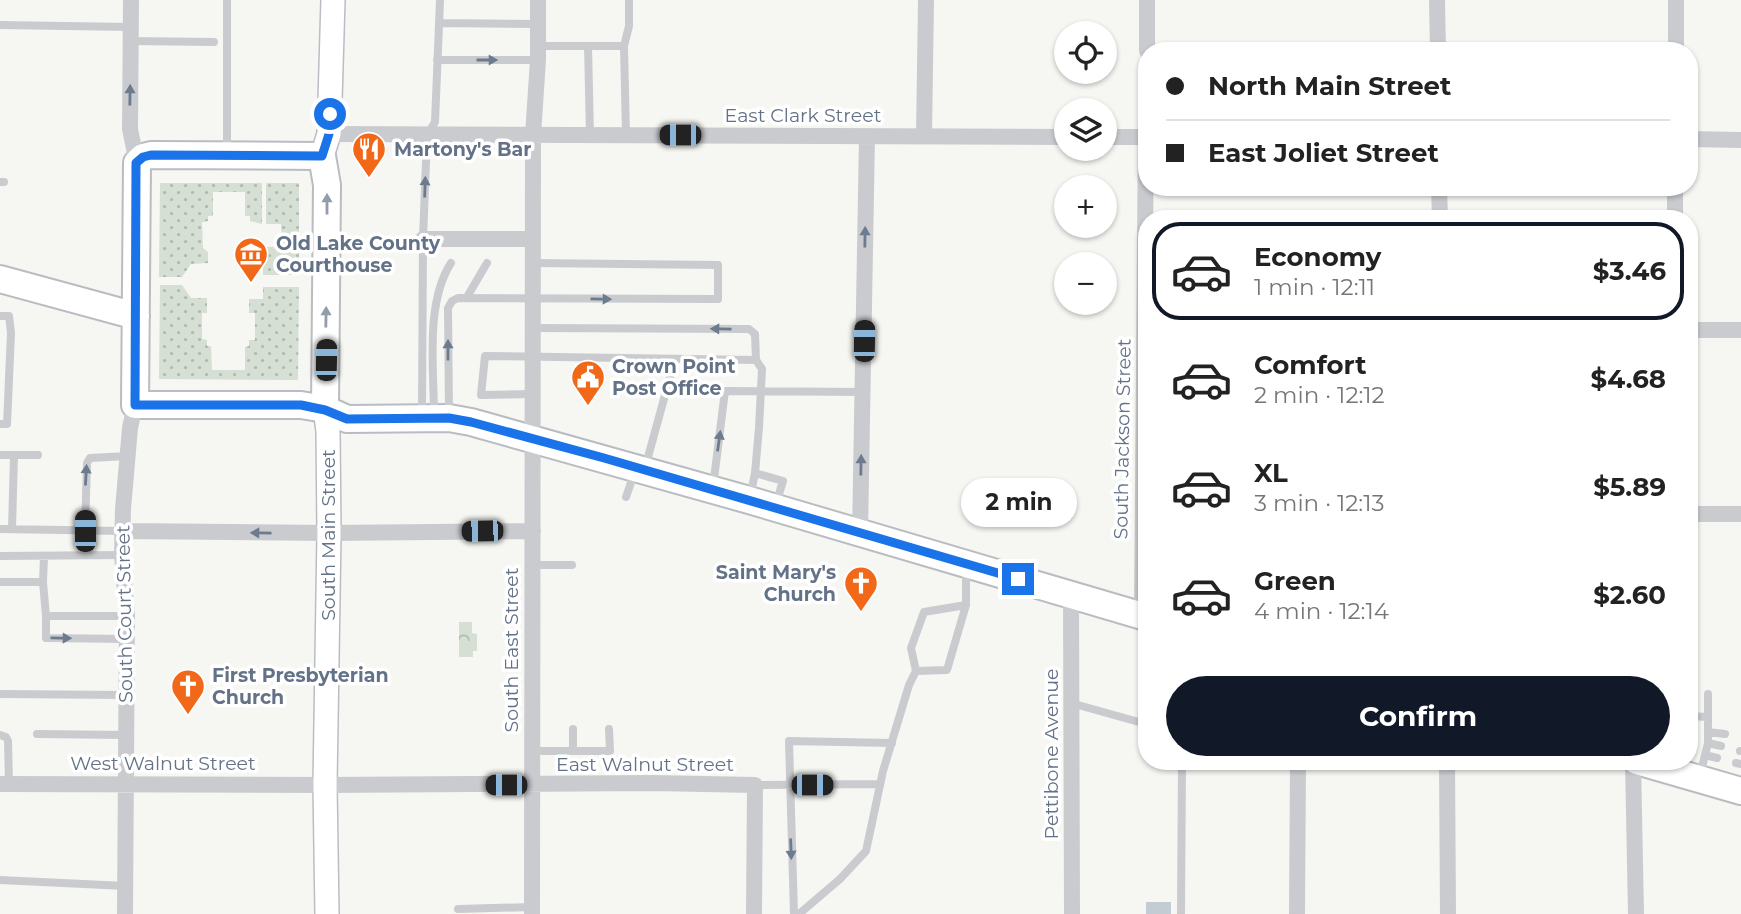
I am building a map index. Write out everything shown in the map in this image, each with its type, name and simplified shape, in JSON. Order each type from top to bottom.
[{"type":"main road","points":[[136,163],[151,155],[227,155],[326,145]]},
{"type":"main road","name":"South Main Street","points":[[325,410],[326,145]]},
{"type":"main road","name":"South Court Street","points":[[135,405],[136,163]]},
{"type":"main road","points":[[0,279],[136,316]]},
{"type":"main road","points":[[135,405],[301,405],[325,410],[347,419],[435,419],[533,438],[1138,614]]},
{"type":"main road","points":[[1694,770],[1741,792]]},
{"type":"street","points":[[131,0],[130,128],[136,163]]},
{"type":"street","points":[[326,145],[333,0]]},
{"type":"street","name":"South East Street","points":[[532,911],[533,135],[538,0]]},
{"type":"street","points":[[924,136],[926,0]]},
{"type":"street","points":[[1147,0],[1147,42]]},
{"type":"street","points":[[1437,0],[1437,42]]},
{"type":"street","points":[[1676,0],[1676,42]]},
{"type":"street","name":"East Clark Street","points":[[326,145],[427,135],[1054,137]]},
{"type":"street","points":[[860,533],[867,136]]},
{"type":"street","points":[[1117,137],[1138,137]]},
{"type":"street","points":[[1698,139],[1741,140]]},
{"type":"street","points":[[423,239],[463,245],[498,245],[533,239]]},
{"type":"street","points":[[1698,330],[1741,330]]},
{"type":"street","name":"South Court Street","points":[[125,914],[127,615],[122,531],[135,405]]},
{"type":"street","name":"South Main Street","points":[[325,410],[328,431],[329,533],[325,785],[327,914]]},
{"type":"street","points":[[1698,514],[1741,514]]},
{"type":"street","points":[[122,531],[533,531]]},
{"type":"street","name":"Pettibone Avenue","points":[[1071,595],[1072,914]]},
{"type":"street","points":[[1297,914],[1298,770]]},
{"type":"street","points":[[1447,770],[1448,914]]},
{"type":"street","points":[[1635,770],[1636,914]]},
{"type":"street","name":"West Walnut Street","points":[[4,784],[325,785]]},
{"type":"street","name":"East Walnut Street","points":[[325,785],[755,785]]},
{"type":"street","points":[[754,914],[755,785]]},
{"type":"lane","points":[[227,0],[227,155]]},
{"type":"lane","points":[[435,419],[423,239],[427,135],[435,122],[440,0]]},
{"type":"lane","points":[[626,135],[624,46],[629,26],[629,0]]},
{"type":"lane","points":[[439,23],[538,24]]},
{"type":"lane","points":[[0,25],[214,42]]},
{"type":"lane","points":[[437,60],[538,53],[588,46],[624,46]]},
{"type":"lane","points":[[588,46],[590,135]]},
{"type":"lane","points":[[435,419],[435,305],[440,285],[452,263]]},
{"type":"lane","points":[[467,297],[487,263]]},
{"type":"lane","points":[[435,419],[448,308],[452,301],[467,297],[718,299],[718,265],[533,263]]},
{"type":"lane","points":[[0,316],[9,317],[11,333],[7,424],[0,424]]},
{"type":"lane","points":[[533,328],[750,329],[755,334],[756,360],[762,369],[755,473],[750,500]]},
{"type":"lane","points":[[533,394],[481,395],[485,356],[756,360]]},
{"type":"lane","points":[[626,497],[640,469],[670,377]]},
{"type":"lane","points":[[712,490],[725,391],[863,392]]},
{"type":"lane","points":[[0,455],[38,455]]},
{"type":"lane","points":[[12,529],[14,455]]},
{"type":"lane","points":[[85,531],[87,463],[90,458],[128,457]]},
{"type":"lane","points":[[755,473],[783,481],[775,508]]},
{"type":"lane","points":[[0,529],[122,531]]},
{"type":"lane","points":[[0,556],[122,555]]},
{"type":"lane","points":[[44,557],[46,638],[127,639]]},
{"type":"lane","points":[[916,671],[947,670],[966,605],[966,564]]},
{"type":"lane","points":[[532,565],[572,565]]},
{"type":"lane","points":[[0,582],[43,582]]},
{"type":"lane","points":[[796,914],[840,879],[866,851],[891,743],[916,671],[911,648],[924,612],[966,605]]},
{"type":"lane","points":[[46,616],[127,615]]},
{"type":"lane","points":[[0,694],[126,695]]},
{"type":"lane","points":[[1698,755],[1708,743],[1708,694]]},
{"type":"lane","points":[[1071,703],[1138,722]]},
{"type":"lane","points":[[1698,716],[1708,717]]},
{"type":"lane","points":[[573,729],[573,751]]},
{"type":"lane","points":[[532,751],[610,751],[609,729]]},
{"type":"lane","points":[[1708,732],[1725,734]]},
{"type":"lane","points":[[37,734],[126,735]]},
{"type":"lane","points":[[0,735],[8,741],[4,784]]},
{"type":"lane","points":[[796,914],[789,741],[891,743]]},
{"type":"lane","points":[[1708,743],[1721,746]]},
{"type":"lane","points":[[1698,764],[1717,758]]},
{"type":"lane","points":[[1181,914],[1182,770]]},
{"type":"lane","points":[[755,785],[880,785]]},
{"type":"lane","points":[[0,880],[125,886]]},
{"type":"lane","points":[[458,908],[532,911]]},
{"type":"green space","points":[[160,183],[262,183],[262,224],[250,221],[250,216],[245,216],[245,192],[213,192],[213,216],[208,216],[208,221],[202,222],[203,248],[208,252],[208,263],[191,264],[182,277],[159,277]]},
{"type":"green space","points":[[266,183],[299,183],[299,275],[263,275],[263,263],[250,263],[250,250],[255,250],[256,247],[282,247],[281,224],[266,224]]},
{"type":"green space","points":[[160,285],[182,285],[191,298],[207,298],[207,313],[202,313],[202,339],[207,340],[207,346],[211,346],[212,370],[245,370],[245,347],[249,346],[249,340],[255,340],[255,313],[249,313],[249,299],[263,299],[263,287],[299,287],[298,380],[159,379]]},
{"type":"green space","points":[[459,622],[472,622],[472,633],[477,634],[477,651],[473,651],[473,657],[459,657]]},
{"type":"shaded area","points":[[1146,902],[1171,902],[1171,914],[1146,914]]},
{"type":"place","name":"Martony's Bar","points":[[369,179]]},
{"type":"place","name":"Old Lake County Courthouse","points":[[251,284]]},
{"type":"place","name":"Crown Point Post Office","points":[[588,407]]},
{"type":"place","name":"Saint Mary's Church","points":[[861,613]]},
{"type":"place","name":"First Presbyterian Church","points":[[188,716]]},
{"type":"route","points":[[330,114],[329,134],[322,156],[151,155],[136,163],[135,405],[301,405],[325,410],[347,419],[449,418],[471,422],[1018,579]]}]
